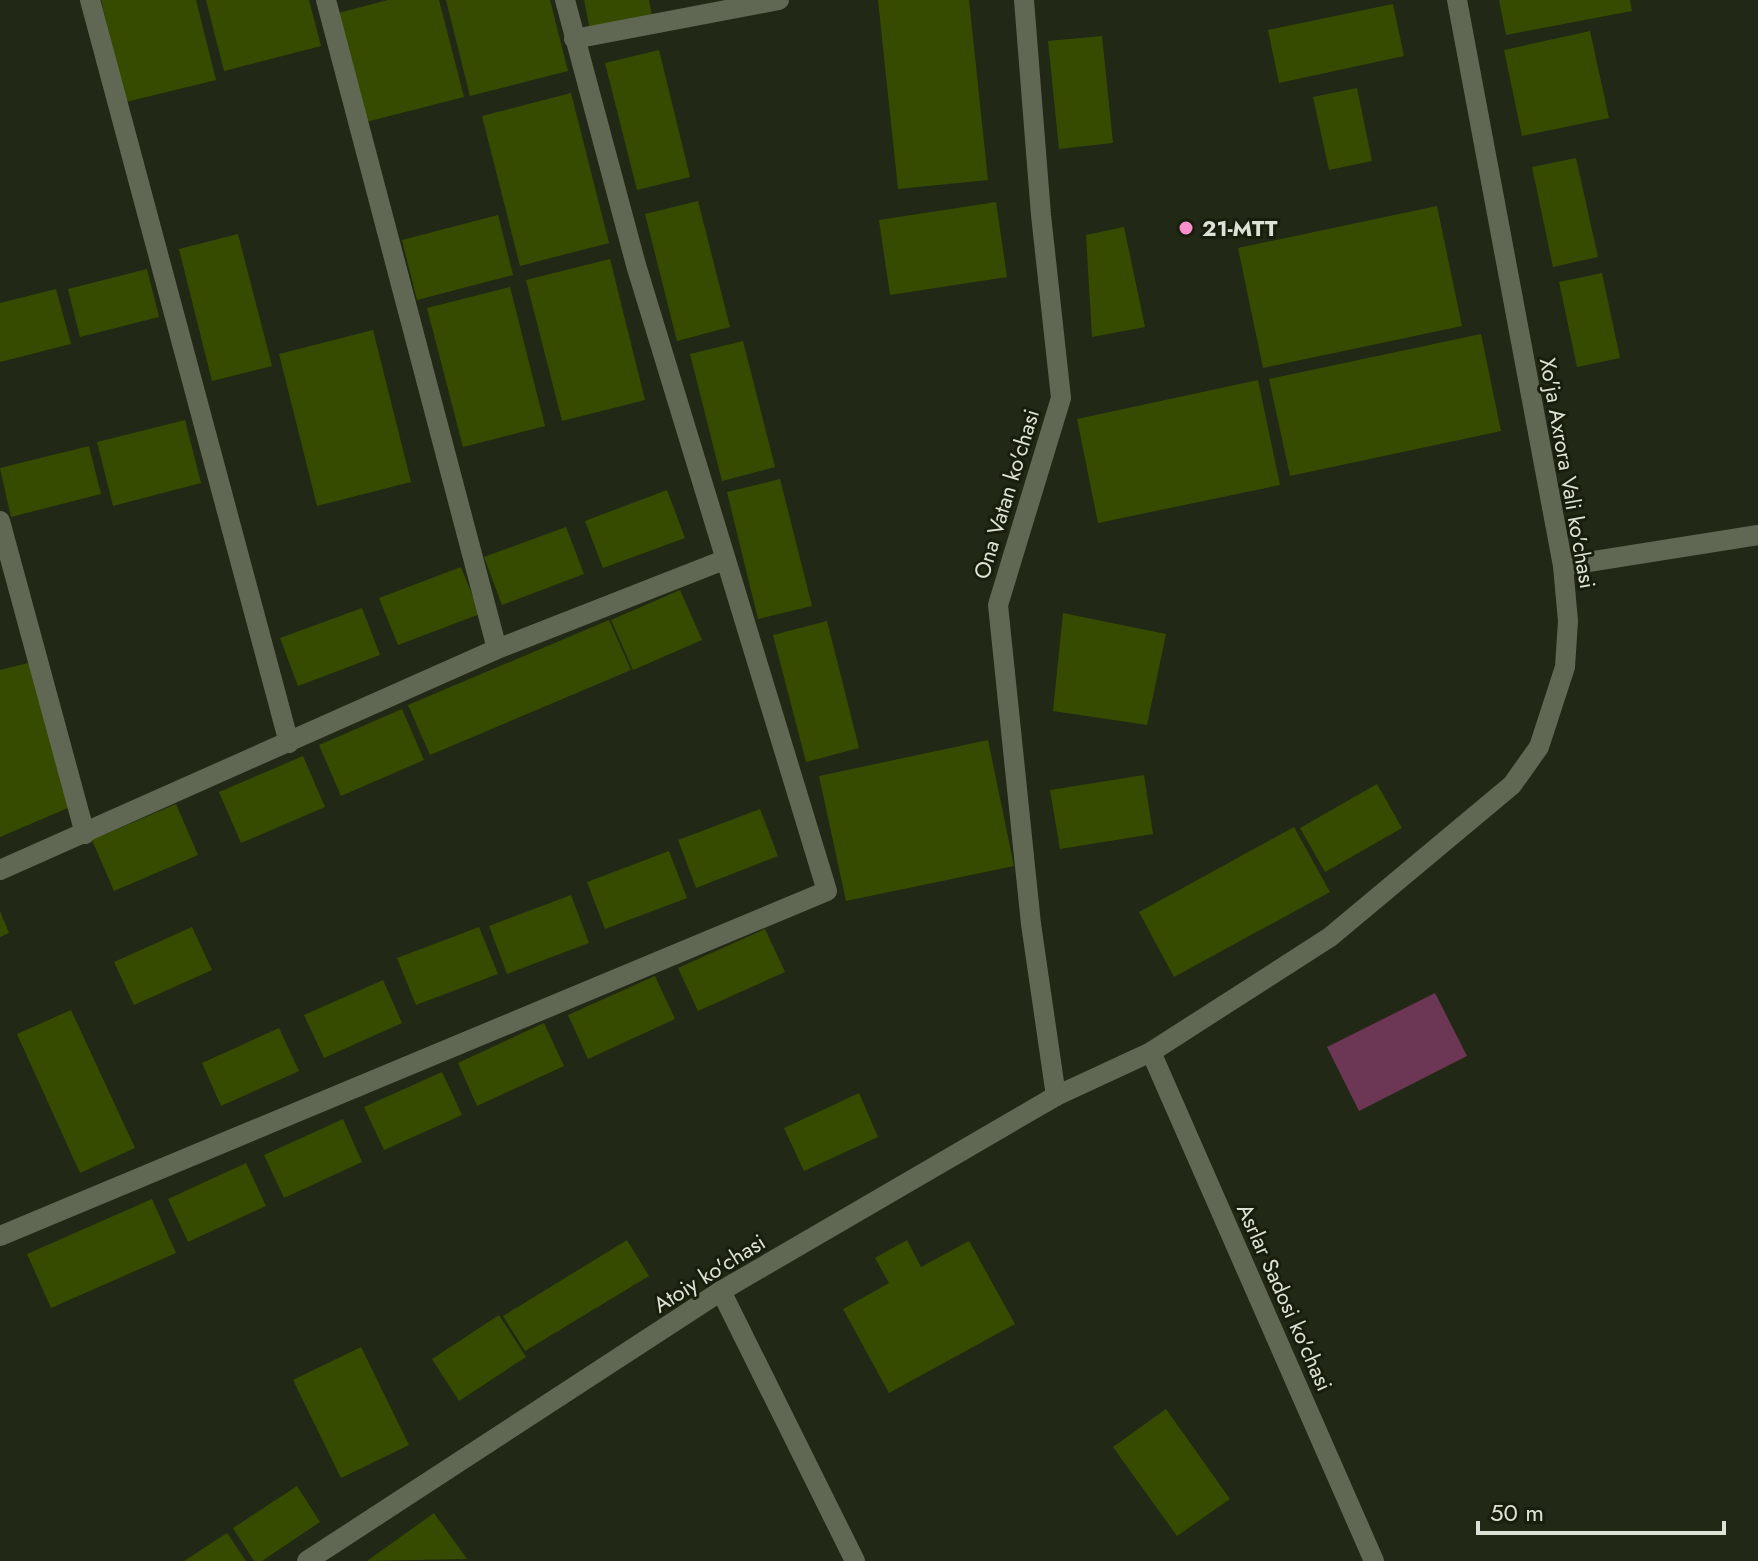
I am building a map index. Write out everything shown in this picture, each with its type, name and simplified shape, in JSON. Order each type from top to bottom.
[{"type":"street","points":[[90,0],[289,743]]},
{"type":"street","points":[[326,0],[497,649]]},
{"type":"street","points":[[0,1236],[827,891],[636,265],[565,0]]},
{"type":"street","points":[[574,39],[779,0]]},
{"type":"street","name":"Ona Vatan ko'chasi","points":[[1024,0],[1041,215],[1061,398],[998,605],[1031,924],[1056,1096]]},
{"type":"street","name":"Xo'ja Axrora Vali ko'chasi","points":[[1151,1052],[1330,937],[1512,785],[1539,747],[1565,667],[1568,621],[1563,566],[1457,0]]},
{"type":"street","points":[[0,521],[85,834]]},
{"type":"street","points":[[1563,566],[1758,535]]},
{"type":"street","points":[[0,870],[497,649],[724,560]]},
{"type":"street","name":"Atoiy ko'chasi","points":[[307,1561],[721,1291],[1056,1096],[1151,1052]]},
{"type":"street","name":"Asrlar Sadosi ko'chasi","points":[[1151,1052],[1374,1561]]},
{"type":"street","points":[[721,1291],[855,1561]]},
{"type":"shaded area","points":[[1435,993],[1467,1056],[1359,1111],[1327,1047]]},
{"type":"building","points":[[101,0],[196,0],[216,80],[126,102]]},
{"type":"building","points":[[206,0],[309,0],[321,46],[224,71]]},
{"type":"building","points":[[388,0],[439,0],[464,97],[366,122],[338,13]]},
{"type":"building","points":[[446,0],[550,0],[568,71],[470,96]]},
{"type":"building","points":[[584,0],[649,0],[652,16],[590,30]]},
{"type":"building","points":[[878,0],[969,0],[988,180],[898,189]]},
{"type":"building","points":[[1499,0],[1630,0],[1632,11],[1506,35]]},
{"type":"building","points":[[1393,4],[1404,56],[1279,83],[1268,30]]},
{"type":"building","points":[[1590,31],[1609,118],[1522,136],[1504,50]]},
{"type":"building","points":[[1102,36],[1113,143],[1059,149],[1048,41]]},
{"type":"building","points":[[659,50],[690,177],[637,190],[605,63]]},
{"type":"building","points":[[1357,88],[1372,161],[1329,170],[1313,97]]},
{"type":"building","points":[[571,93],[609,243],[520,266],[482,116]]},
{"type":"building","points":[[1576,158],[1598,257],[1553,267],[1532,167]]},
{"type":"building","points":[[698,201],[730,327],[677,341],[645,214]]},
{"type":"building","points":[[996,202],[1007,277],[890,295],[879,220]]},
{"type":"building","points":[[1437,206],[1462,326],[1263,368],[1238,248]]},
{"type":"building","points":[[498,215],[513,275],[417,300],[402,240]]},
{"type":"building","points":[[1124,227],[1145,327],[1092,337],[1086,235]]},
{"type":"building","points":[[238,234],[272,366],[212,381],[179,249]]},
{"type":"building","points":[[610,259],[645,400],[562,421],[526,280]]},
{"type":"building","points":[[147,269],[159,317],[80,337],[68,289]]},
{"type":"building","points":[[1602,273],[1620,358],[1577,367],[1559,282]]},
{"type":"building","points":[[510,287],[545,426],[463,447],[427,308]]},
{"type":"building","points":[[56,289],[71,344],[0,362],[0,303]]},
{"type":"building","points":[[373,330],[411,482],[317,506],[279,354]]},
{"type":"building","points":[[1481,334],[1501,431],[1290,476],[1269,379]]},
{"type":"building","points":[[743,341],[775,467],[722,481],[690,354]]},
{"type":"building","points":[[1258,380],[1280,485],[1098,523],[1077,419]]},
{"type":"building","points":[[185,420],[201,483],[113,506],[97,442]]},
{"type":"building","points":[[89,446],[101,494],[11,517],[0,468]]},
{"type":"building","points":[[780,479],[812,606],[758,619],[727,492]]},
{"type":"building","points":[[667,490],[685,538],[603,568],[585,521]]},
{"type":"building","points":[[566,527],[584,574],[502,605],[484,557]]},
{"type":"building","points":[[461,567],[480,614],[398,645],[379,598]]},
{"type":"building","points":[[680,590],[702,640],[633,670],[611,620]]},
{"type":"building","points":[[362,608],[380,655],[298,686],[280,638]]},
{"type":"building","points":[[1063,613],[1166,634],[1147,725],[1053,711]]},
{"type":"building","points":[[609,620],[631,670],[430,755],[408,705]]},
{"type":"building","points":[[827,621],[859,748],[806,762],[773,635]]},
{"type":"building","points":[[32,662],[68,808],[0,837],[0,670]]},
{"type":"building","points":[[402,709],[424,760],[341,796],[319,745]]},
{"type":"building","points":[[988,740],[1014,866],[846,901],[819,776]]},
{"type":"building","points":[[303,756],[325,807],[241,843],[219,792]]},
{"type":"building","points":[[1144,775],[1153,834],[1060,849],[1050,790]]},
{"type":"building","points":[[1377,784],[1402,828],[1325,872],[1300,828]]},
{"type":"building","points":[[176,804],[198,855],[114,891],[92,840]]},
{"type":"building","points":[[760,809],[778,856],[696,888],[678,840]]},
{"type":"building","points":[[1294,827],[1330,892],[1174,977],[1139,912]]},
{"type":"building","points":[[669,851],[687,898],[605,929],[587,882]]},
{"type":"building","points":[[571,895],[589,943],[507,974],[489,926]]},
{"type":"building","points":[[0,911],[9,933],[0,937]]},
{"type":"building","points":[[192,927],[212,970],[134,1005],[114,962]]},
{"type":"building","points":[[479,927],[498,974],[416,1005],[397,958]]},
{"type":"building","points":[[765,929],[785,972],[698,1011],[678,968]]},
{"type":"building","points":[[655,976],[675,1019],[588,1059],[568,1015]]},
{"type":"building","points":[[383,980],[402,1023],[324,1058],[304,1015]]},
{"type":"building","points":[[71,1010],[135,1148],[80,1173],[17,1034]]},
{"type":"building","points":[[544,1023],[564,1066],[477,1106],[458,1063]]},
{"type":"building","points":[[279,1028],[299,1071],[221,1106],[202,1063]]},
{"type":"building","points":[[442,1072],[462,1115],[384,1150],[364,1107]]},
{"type":"building","points":[[859,1093],[878,1137],[804,1171],[784,1128]]},
{"type":"building","points":[[343,1119],[362,1162],[284,1198],[264,1155]]},
{"type":"building","points":[[246,1163],[266,1206],[188,1242],[168,1199]]},
{"type":"building","points":[[152,1199],[176,1253],[51,1308],[27,1254]]},
{"type":"building","points":[[627,1240],[649,1276],[525,1351],[503,1316]]},
{"type":"building","points":[[907,1240],[921,1267],[969,1241],[1015,1324],[889,1393],[843,1309],[889,1283],[875,1258]]},
{"type":"building","points":[[499,1315],[526,1357],[459,1401],[432,1359]]},
{"type":"building","points":[[361,1347],[409,1445],[341,1478],[293,1380]]},
{"type":"building","points":[[1166,1409],[1230,1499],[1177,1536],[1113,1447]]},
{"type":"building","points":[[297,1486],[320,1522],[262,1561],[254,1561],[233,1528]]},
{"type":"building","points":[[434,1513],[467,1559],[367,1561]]},
{"type":"building","points":[[227,1533],[246,1561],[184,1561]]},
{"type":"place","name":"21-MTT","points":[[1186,228]]}]
